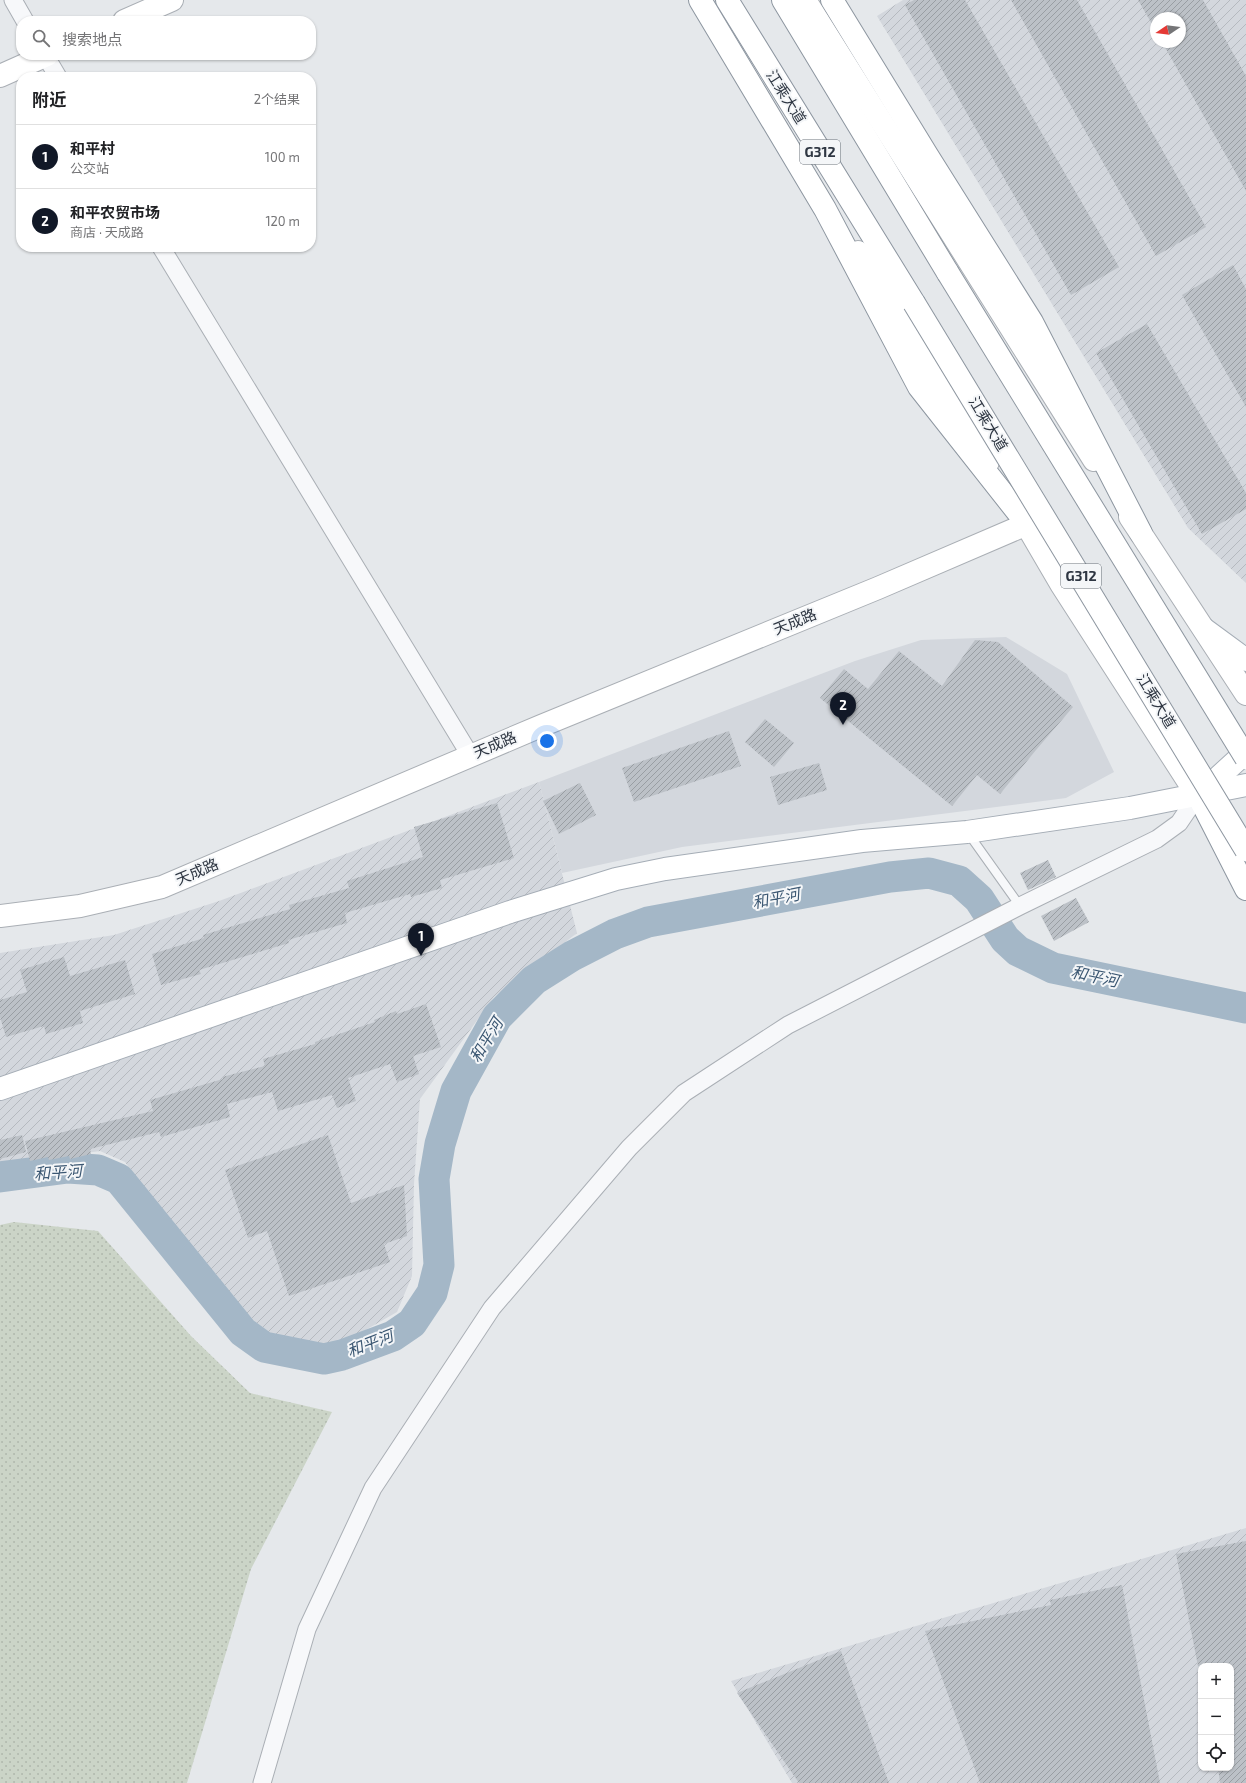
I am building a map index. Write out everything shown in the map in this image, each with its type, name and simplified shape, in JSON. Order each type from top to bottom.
[{"type":"main road","points":[[135,16],[172,0]]},
{"type":"main road","points":[[700,0],[825,209],[919,387],[1027,524]]},
{"type":"main road","points":[[708,0],[835,216],[1027,524],[1061,584],[1198,796],[1246,876]]},
{"type":"main road","name":"江乘大道","points":[[726,0],[1114,630],[1246,850]]},
{"type":"main road","name":"G312","points":[[783,0],[948,273],[1246,758]]},
{"type":"main road","points":[[805,0],[1141,533],[1246,694]]},
{"type":"main road","points":[[832,0],[1032,322],[1141,533]]},
{"type":"main road","points":[[0,76],[35,60]]},
{"type":"main road","name":"天成路","points":[[0,916],[80,906],[162,887],[470,755],[878,588],[1027,524]]},
{"type":"main road","points":[[1204,629],[1246,660]]},
{"type":"main road","points":[[1198,796],[1246,752]]},
{"type":"main road","points":[[0,1089],[510,912],[616,879],[665,868],[862,840],[967,832],[1130,808],[1198,796],[1246,785]]},
{"type":"main road","points":[[1198,796],[1246,889]]},
{"type":"street","points":[[13,0],[22,16]]},
{"type":"street","points":[[49,60],[55,72]]},
{"type":"street","points":[[165,252],[470,755]]},
{"type":"street","points":[[262,1783],[307,1629],[373,1488],[492,1308],[629,1148],[684,1093],[788,1025],[978,927],[1156,839],[1179,823],[1198,796]]},
{"type":"lane","points":[[967,832],[1013,910]]},
{"type":"shaded area","points":[[903,0],[1246,0],[1246,583],[1188,528],[877,16]]},
{"type":"shaded area","points":[[1006,637],[1067,674],[1114,772],[1066,798],[682,847],[562,873],[539,782],[855,661],[921,640]]},
{"type":"shaded area","points":[[539,782],[577,933],[494,997],[420,1099],[414,1184],[412,1276],[397,1312],[341,1344],[281,1345],[230,1312],[125,1162],[100,1151],[0,1165],[0,953],[114,935],[219,901]]},
{"type":"shaded area","points":[[14,1222],[98,1231],[191,1336],[250,1393],[332,1412],[251,1569],[187,1783],[0,1783],[0,1225]]},
{"type":"shaded area","points":[[1246,1528],[1246,1783],[792,1783],[731,1681]]},
{"type":"building","points":[[914,0],[965,0],[1119,267],[1071,295],[905,5]]},
{"type":"building","points":[[1011,0],[1077,0],[1206,227],[1156,256]]},
{"type":"building","points":[[1138,0],[1203,0],[1246,76],[1246,191],[1165,48],[1186,48],[1186,12],[1150,12],[1150,21]]},
{"type":"building","points":[[1233,265],[1246,289],[1246,407],[1182,295]]},
{"type":"building","points":[[1147,324],[1246,493],[1246,509],[1202,534],[1096,353]]},
{"type":"building","points":[[975,640],[998,642],[1073,707],[1000,794],[977,775],[952,806],[820,698],[844,669],[868,689],[899,651],[942,686]]},
{"type":"building","points":[[765,719],[794,743],[774,767],[745,742]]},
{"type":"building","points":[[729,731],[741,766],[634,802],[622,768]]},
{"type":"building","points":[[819,763],[827,790],[778,805],[770,777]]},
{"type":"building","points":[[580,783],[596,815],[559,834],[543,801]]},
{"type":"building","points":[[497,803],[514,858],[440,880],[442,888],[411,897],[410,894],[345,913],[347,923],[288,940],[289,943],[199,970],[201,974],[161,985],[152,954],[204,938],[203,935],[290,909],[289,905],[349,888],[347,881],[423,857],[414,827]]},
{"type":"building","points":[[1048,860],[1056,877],[1028,890],[1020,873]]},
{"type":"building","points":[[1076,898],[1089,922],[1054,941],[1041,916]]},
{"type":"building","points":[[64,957],[70,976],[125,960],[135,994],[80,1011],[83,1023],[46,1034],[44,1026],[6,1037],[0,1017],[0,1000],[27,992],[20,970]]},
{"type":"building","points":[[426,1004],[441,1047],[413,1056],[419,1074],[397,1082],[390,1064],[348,1078],[356,1101],[337,1108],[332,1095],[278,1111],[272,1092],[227,1104],[230,1117],[161,1137],[159,1132],[90,1149],[91,1154],[70,1159],[69,1156],[49,1160],[48,1157],[30,1161],[25,1141],[153,1111],[150,1100],[223,1079],[222,1077],[265,1066],[263,1059],[315,1044],[315,1042],[375,1022],[374,1020],[396,1011],[397,1014]]},
{"type":"building","points":[[22,1135],[26,1152],[0,1159],[0,1140]]},
{"type":"building","points":[[328,1135],[351,1203],[404,1185],[407,1236],[384,1244],[390,1262],[289,1296],[267,1231],[248,1238],[225,1170]]},
{"type":"building","points":[[1246,1541],[1246,1783],[1220,1783],[1218,1771],[1234,1771],[1234,1663],[1198,1663],[1198,1666],[1176,1554]]},
{"type":"building","points":[[1122,1585],[1160,1783],[980,1783],[925,1631],[1051,1605],[1050,1600]]},
{"type":"building","points":[[841,1651],[889,1783],[799,1783],[737,1693]]},
{"type":"waterway","name":"和平河","points":[[0,1177],[68,1168],[98,1170],[119,1179],[243,1332],[264,1347],[324,1359],[342,1355],[393,1336],[412,1323],[432,1293],[439,1265],[434,1179],[440,1144],[456,1091],[497,1017],[534,980],[572,956],[615,934],[648,922],[890,877],[929,873],[959,881],[979,899],[1005,939],[1018,951],[1053,968],[1246,1008]]},
{"type":"place","name":"和平农贸市场","points":[[843,725]]},
{"type":"place","name":"和平村","points":[[421,956]]}]
